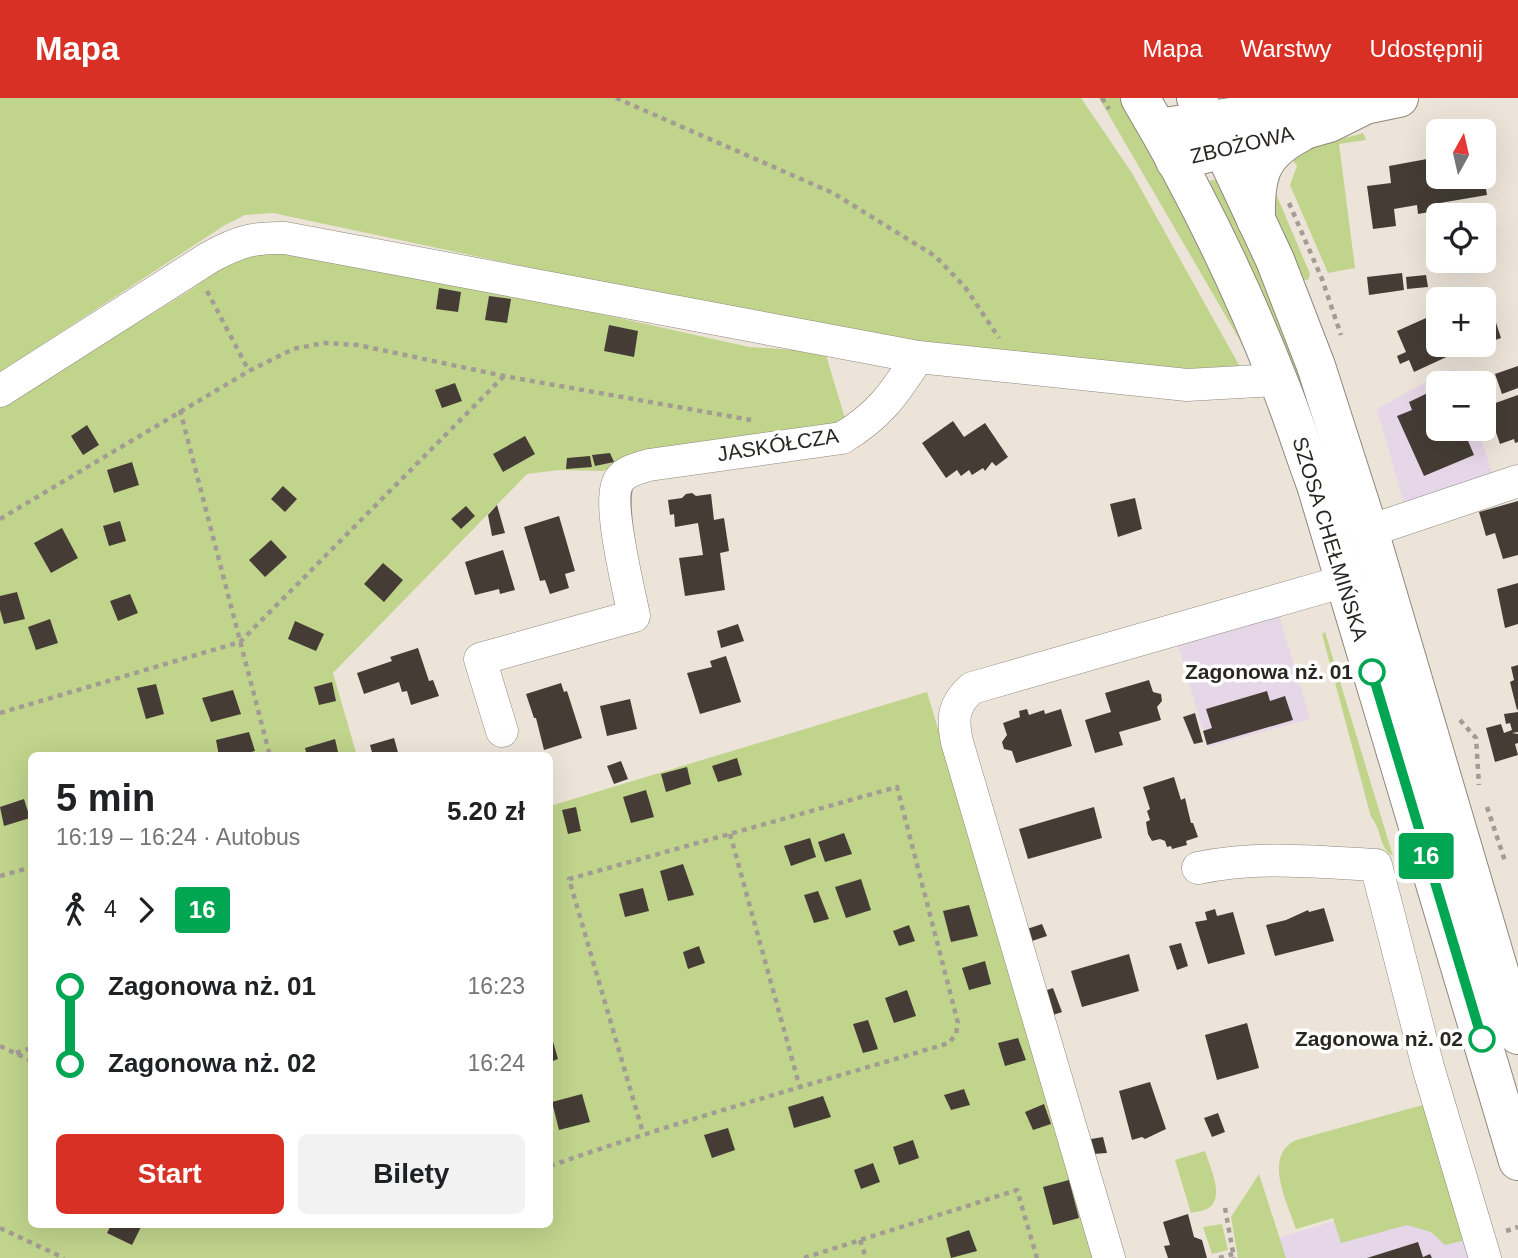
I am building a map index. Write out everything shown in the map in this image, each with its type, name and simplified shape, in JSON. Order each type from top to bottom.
[{"type":"main road","name":"ZBOŻOWA","points":[[1147,126],[1209,122],[1324,101],[1382,102]]},
{"type":"main road","name":"ZBOŻOWA","points":[[1256,220],[1256,190],[1265,160],[1284,142],[1308,129],[1382,102]]},
{"type":"main road","name":"ZBOŻOWA","points":[[1209,122],[1308,129]]},
{"type":"main road","name":"SZOSA CHEŁMIŃSKA","points":[[1209,122],[1275,260],[1316,366],[1369,531],[1518,1035]]},
{"type":"main road","name":"SZOSA CHEŁMIŃSKA","points":[[1147,126],[1229,268],[1278,380],[1316,485],[1518,1161]]},
{"type":"street","points":[[0,391],[194,266],[237,243],[259,237],[285,238],[918,357],[1187,385],[1278,380]]},
{"type":"street","name":"JASKÓŁCZA","points":[[502,731],[480,659],[634,616],[614,511],[614,489],[621,477],[649,465],[842,438],[867,423],[894,393],[918,357]]},
{"type":"street","points":[[1369,531],[1518,481]]},
{"type":"street","points":[[1109,1258],[957,742],[953,723],[955,709],[972,688],[1345,581]]},
{"type":"street","points":[[1198,868],[1231,861],[1258,860],[1376,865],[1427,1067],[1485,1258]]},
{"type":"path","points":[[616,98],[833,193],[935,256],[965,287],[1018,368]]},
{"type":"path","points":[[1102,98],[1147,126]]},
{"type":"path","points":[[194,266],[249,371]]},
{"type":"path","points":[[0,519],[249,371],[293,349],[324,343],[358,345],[503,376],[753,421]]},
{"type":"path","points":[[0,713],[240,642],[503,376]]},
{"type":"path","points":[[180,410],[269,752]]},
{"type":"path","points":[[553,1165],[643,1133],[949,1043],[956,1034],[958,1023],[897,788],[569,878],[643,1133]]},
{"type":"path","points":[[1484,799],[1506,863]]},
{"type":"path","points":[[730,834],[800,1088]]},
{"type":"path","points":[[0,876],[28,868]]},
{"type":"path","points":[[0,1046],[28,1059]]},
{"type":"path","points":[[15,1053],[28,1049]]},
{"type":"path","points":[[804,1258],[1017,1190],[1037,1258]]},
{"type":"path","points":[[1219,1258],[1233,1256],[1226,1208]]},
{"type":"path","points":[[0,1228],[64,1258]]},
{"type":"path","points":[[860,1240],[866,1258]]},
{"type":"shaded area","points":[[1426,382],[1426,441],[1481,441],[1493,474],[1404,503],[1377,409]]},
{"type":"shaded area","points":[[1277,608],[1310,719],[1208,747],[1176,639]]},
{"type":"shaded area","points":[[1450,1186],[1471,1258],[1270,1258],[1265,1242]]},
{"type":"green space","points":[[0,98],[1081,98],[1132,173],[1244,374],[956,350],[611,285],[273,213],[245,215],[225,225],[0,372]]},
{"type":"green space","points":[[1099,98],[1122,98],[1203,253],[1249,356]]},
{"type":"green space","points":[[1363,133],[1366,140],[1339,144],[1355,268],[1328,273],[1290,185],[1297,166],[1292,159],[1310,148]]},
{"type":"green space","points":[[1211,180],[1217,180],[1286,325],[1335,472],[1208,185]]},
{"type":"green space","points":[[1271,182],[1310,274],[1308,280],[1302,280],[1271,212]]},
{"type":"green space","points":[[253,246],[413,272],[749,347],[825,352],[847,425],[639,453],[603,471],[559,470],[527,474],[333,673],[356,752],[28,752],[28,1228],[553,1228],[553,805],[927,692],[1097,1258],[0,1258],[0,408],[189,291]]},
{"type":"green space","points":[[1325,632],[1393,856],[1385,849],[1371,817],[1322,634]]},
{"type":"green space","points":[[1430,1103],[1466,1240],[1445,1245],[1431,1232],[1407,1225],[1341,1243],[1333,1218],[1296,1229],[1280,1181],[1281,1157],[1286,1147],[1296,1140]]},
{"type":"green space","points":[[1205,1151],[1216,1186],[1215,1200],[1208,1208],[1191,1213],[1175,1160]]},
{"type":"green space","points":[[1259,1174],[1286,1258],[1238,1258],[1231,1217]]},
{"type":"green space","points":[[1222,1224],[1228,1250],[1212,1254],[1203,1227]]},
{"type":"building","points":[[1426,159],[1426,189],[1486,189],[1487,195],[1426,203],[1426,213],[1418,214],[1417,205],[1394,209],[1396,226],[1373,229],[1367,186],[1391,183],[1389,166]]},
{"type":"building","points":[[1402,273],[1404,290],[1369,295],[1367,277]]},
{"type":"building","points":[[1426,275],[1428,287],[1407,289],[1406,277]]},
{"type":"building","points":[[439,288],[461,292],[458,312],[436,309]]},
{"type":"building","points":[[489,296],[511,299],[507,323],[485,320]]},
{"type":"building","points":[[1426,318],[1426,357],[1446,357],[1414,372],[1409,360],[1400,364],[1397,356],[1406,352],[1397,331]]},
{"type":"building","points":[[1496,323],[1501,338],[1496,340]]},
{"type":"building","points":[[609,325],[638,331],[634,357],[604,351]]},
{"type":"building","points":[[1518,366],[1518,388],[1502,394],[1496,374]]},
{"type":"building","points":[[455,383],[462,401],[442,408],[435,390]]},
{"type":"building","points":[[1426,394],[1426,441],[1468,441],[1474,455],[1424,476],[1397,416],[1412,410],[1409,402]]},
{"type":"building","points":[[1518,395],[1518,442],[1515,443],[1514,439],[1500,444],[1496,432],[1496,403]]},
{"type":"building","points":[[953,421],[964,437],[985,423],[1008,457],[996,466],[992,462],[985,471],[983,468],[972,475],[969,470],[961,476],[957,470],[946,478],[922,443]]},
{"type":"building","points":[[87,425],[99,445],[83,455],[71,436]]},
{"type":"building","points":[[525,436],[535,454],[503,472],[493,454]]},
{"type":"building","points":[[610,453],[614,462],[595,466],[592,455]]},
{"type":"building","points":[[590,456],[592,467],[566,469],[567,458]]},
{"type":"building","points":[[132,462],[139,485],[114,493],[107,470]]},
{"type":"building","points":[[283,486],[297,499],[285,512],[271,499]]},
{"type":"building","points":[[692,493],[696,496],[711,494],[714,520],[724,518],[729,551],[720,553],[725,590],[685,596],[679,558],[703,555],[698,523],[675,527],[674,514],[670,515],[668,500]]},
{"type":"building","points":[[1135,498],[1142,529],[1118,537],[1110,504]]},
{"type":"building","points":[[1518,501],[1518,555],[1503,559],[1495,533],[1486,536],[1479,512]]},
{"type":"building","points":[[497,505],[505,533],[492,536],[488,515]]},
{"type":"building","points":[[466,506],[475,516],[461,529],[451,519]]},
{"type":"building","points":[[559,516],[575,571],[565,574],[569,588],[550,594],[545,580],[540,581],[524,527]]},
{"type":"building","points":[[120,521],[126,541],[109,546],[103,526]]},
{"type":"building","points":[[62,528],[78,558],[51,573],[34,543]]},
{"type":"building","points":[[271,540],[287,557],[265,577],[249,560]]},
{"type":"building","points":[[503,550],[515,590],[500,594],[499,589],[475,595],[465,562]]},
{"type":"building","points":[[383,563],[403,580],[384,602],[364,584]]},
{"type":"building","points":[[1518,583],[1518,624],[1505,628],[1497,589]]},
{"type":"building","points":[[17,592],[25,619],[4,624],[0,596]]},
{"type":"building","points":[[130,594],[138,613],[118,621],[110,601]]},
{"type":"building","points":[[50,619],[58,643],[36,650],[28,627]]},
{"type":"building","points":[[295,621],[324,634],[316,651],[288,639]]},
{"type":"building","points":[[738,624],[744,641],[721,648],[717,631]]},
{"type":"building","points":[[418,648],[429,681],[433,680],[439,696],[411,705],[407,691],[402,692],[399,682],[364,694],[357,673],[392,661],[390,657]]},
{"type":"building","points":[[726,656],[741,702],[700,714],[687,673],[712,667],[710,661]]},
{"type":"building","points":[[1518,665],[1517,710],[1510,682],[1514,680],[1511,667]]},
{"type":"building","points":[[1149,680],[1153,692],[1161,694],[1162,701],[1157,707],[1161,720],[1119,732],[1123,745],[1095,753],[1085,720],[1111,712],[1105,693]]},
{"type":"building","points":[[332,682],[336,701],[319,705],[314,687]]},
{"type":"building","points":[[561,683],[564,692],[567,691],[582,738],[544,750],[536,718],[526,694]]},
{"type":"building","points":[[156,684],[164,714],[146,719],[137,688]]},
{"type":"building","points":[[233,690],[241,714],[211,722],[202,698]]},
{"type":"building","points":[[1267,691],[1270,701],[1285,696],[1293,720],[1207,745],[1203,731],[1212,728],[1206,709]]},
{"type":"building","points":[[630,699],[637,729],[607,736],[600,706]]},
{"type":"building","points":[[1027,709],[1029,715],[1044,710],[1045,714],[1061,709],[1072,746],[1016,763],[1012,751],[1004,749],[1002,742],[1007,735],[1003,723],[1020,717],[1019,711]]},
{"type":"building","points":[[1518,712],[1518,732],[1512,733],[1518,734],[1518,743],[1515,744],[1518,755],[1495,762],[1486,728],[1501,724],[1504,733],[1512,730],[1510,723],[1506,724],[1504,714]]},
{"type":"building","points":[[1195,713],[1203,742],[1194,744],[1183,717]]},
{"type":"building","points":[[249,732],[255,751],[218,752],[216,740]]},
{"type":"building","points":[[394,738],[398,752],[372,752],[370,745]]},
{"type":"building","points":[[335,739],[338,752],[306,752],[305,748]]},
{"type":"building","points":[[737,758],[742,775],[718,782],[712,766]]},
{"type":"building","points":[[621,761],[628,779],[614,784],[607,766]]},
{"type":"building","points":[[687,767],[691,784],[666,792],[661,774]]},
{"type":"building","points":[[1174,777],[1181,800],[1185,798],[1191,823],[1198,837],[1186,841],[1187,845],[1172,849],[1160,839],[1152,841],[1148,834],[1146,822],[1150,820],[1147,811],[1150,809],[1143,787]]},
{"type":"building","points":[[646,790],[654,817],[631,823],[623,797]]},
{"type":"building","points":[[24,799],[28,819],[4,826],[0,807]]},
{"type":"building","points":[[576,807],[581,831],[568,834],[562,810]]},
{"type":"building","points":[[1094,807],[1102,838],[1028,859],[1019,829]]},
{"type":"building","points":[[844,833],[852,854],[825,862],[818,842]]},
{"type":"building","points":[[810,838],[816,857],[791,866],[784,846]]},
{"type":"building","points":[[683,864],[694,895],[668,901],[660,871]]},
{"type":"building","points":[[861,879],[871,910],[846,918],[835,887]]},
{"type":"building","points":[[643,888],[649,911],[625,917],[619,894]]},
{"type":"building","points":[[818,891],[829,919],[814,923],[804,895]]},
{"type":"building","points":[[969,905],[978,936],[951,942],[943,911]]},
{"type":"building","points":[[1324,908],[1334,941],[1275,956],[1266,925],[1308,910],[1309,912]]},
{"type":"building","points":[[1215,909],[1217,916],[1233,912],[1245,954],[1208,964],[1195,922],[1207,920],[1205,912]]},
{"type":"building","points":[[1042,924],[1047,936],[1032,941],[1027,929]]},
{"type":"building","points":[[909,925],[915,941],[899,946],[893,931]]},
{"type":"building","points":[[1181,943],[1188,966],[1177,970],[1169,946]]},
{"type":"building","points":[[699,946],[705,963],[688,969],[683,952]]},
{"type":"building","points":[[1129,954],[1139,991],[1082,1007],[1071,971]]},
{"type":"building","points":[[985,961],[991,984],[969,990],[962,968]]},
{"type":"building","points":[[1053,988],[1062,1012],[1050,1016],[1044,991]]},
{"type":"building","points":[[907,990],[916,1016],[894,1023],[885,998]]},
{"type":"building","points":[[868,1020],[878,1049],[863,1053],[853,1024]]},
{"type":"building","points":[[1247,1023],[1259,1068],[1217,1080],[1205,1035]]},
{"type":"building","points":[[1018,1038],[1026,1060],[1005,1066],[998,1043]]},
{"type":"building","points":[[553,1042],[558,1059],[553,1061]]},
{"type":"building","points":[[1150,1082],[1166,1129],[1145,1139],[1142,1137],[1132,1140],[1119,1091]]},
{"type":"building","points":[[964,1089],[970,1105],[951,1110],[944,1095]]},
{"type":"building","points":[[582,1094],[590,1122],[559,1130],[553,1102]]},
{"type":"building","points":[[823,1096],[831,1117],[794,1128],[788,1107]]},
{"type":"building","points":[[1044,1104],[1051,1124],[1033,1130],[1025,1112]]},
{"type":"building","points":[[1218,1113],[1225,1132],[1212,1137],[1204,1118]]},
{"type":"building","points":[[728,1128],[735,1150],[712,1158],[704,1135]]},
{"type":"building","points":[[1103,1137],[1107,1153],[1093,1154],[1091,1139]]},
{"type":"building","points":[[913,1140],[919,1158],[899,1165],[893,1147]]},
{"type":"building","points":[[873,1163],[880,1182],[861,1189],[854,1170]]},
{"type":"building","points":[[1069,1180],[1079,1218],[1053,1225],[1043,1187]]},
{"type":"building","points":[[1188,1214],[1194,1237],[1202,1240],[1207,1258],[1168,1258],[1164,1246],[1170,1245],[1163,1222]]},
{"type":"building","points":[[110,1228],[140,1228],[132,1245],[107,1233]]},
{"type":"building","points":[[969,1230],[977,1251],[951,1258],[946,1238]]},
{"type":"building","points":[[1418,1242],[1423,1257],[1430,1254],[1432,1258],[1367,1258]]},
{"type":"bus line","name":"16","points":[[1372,672],[1482,1039]]},
{"type":"place","name":"Zagonowa nż. 01","points":[[1372,672]]},
{"type":"place","name":"Zagonowa nż. 02","points":[[1482,1039]]}]
